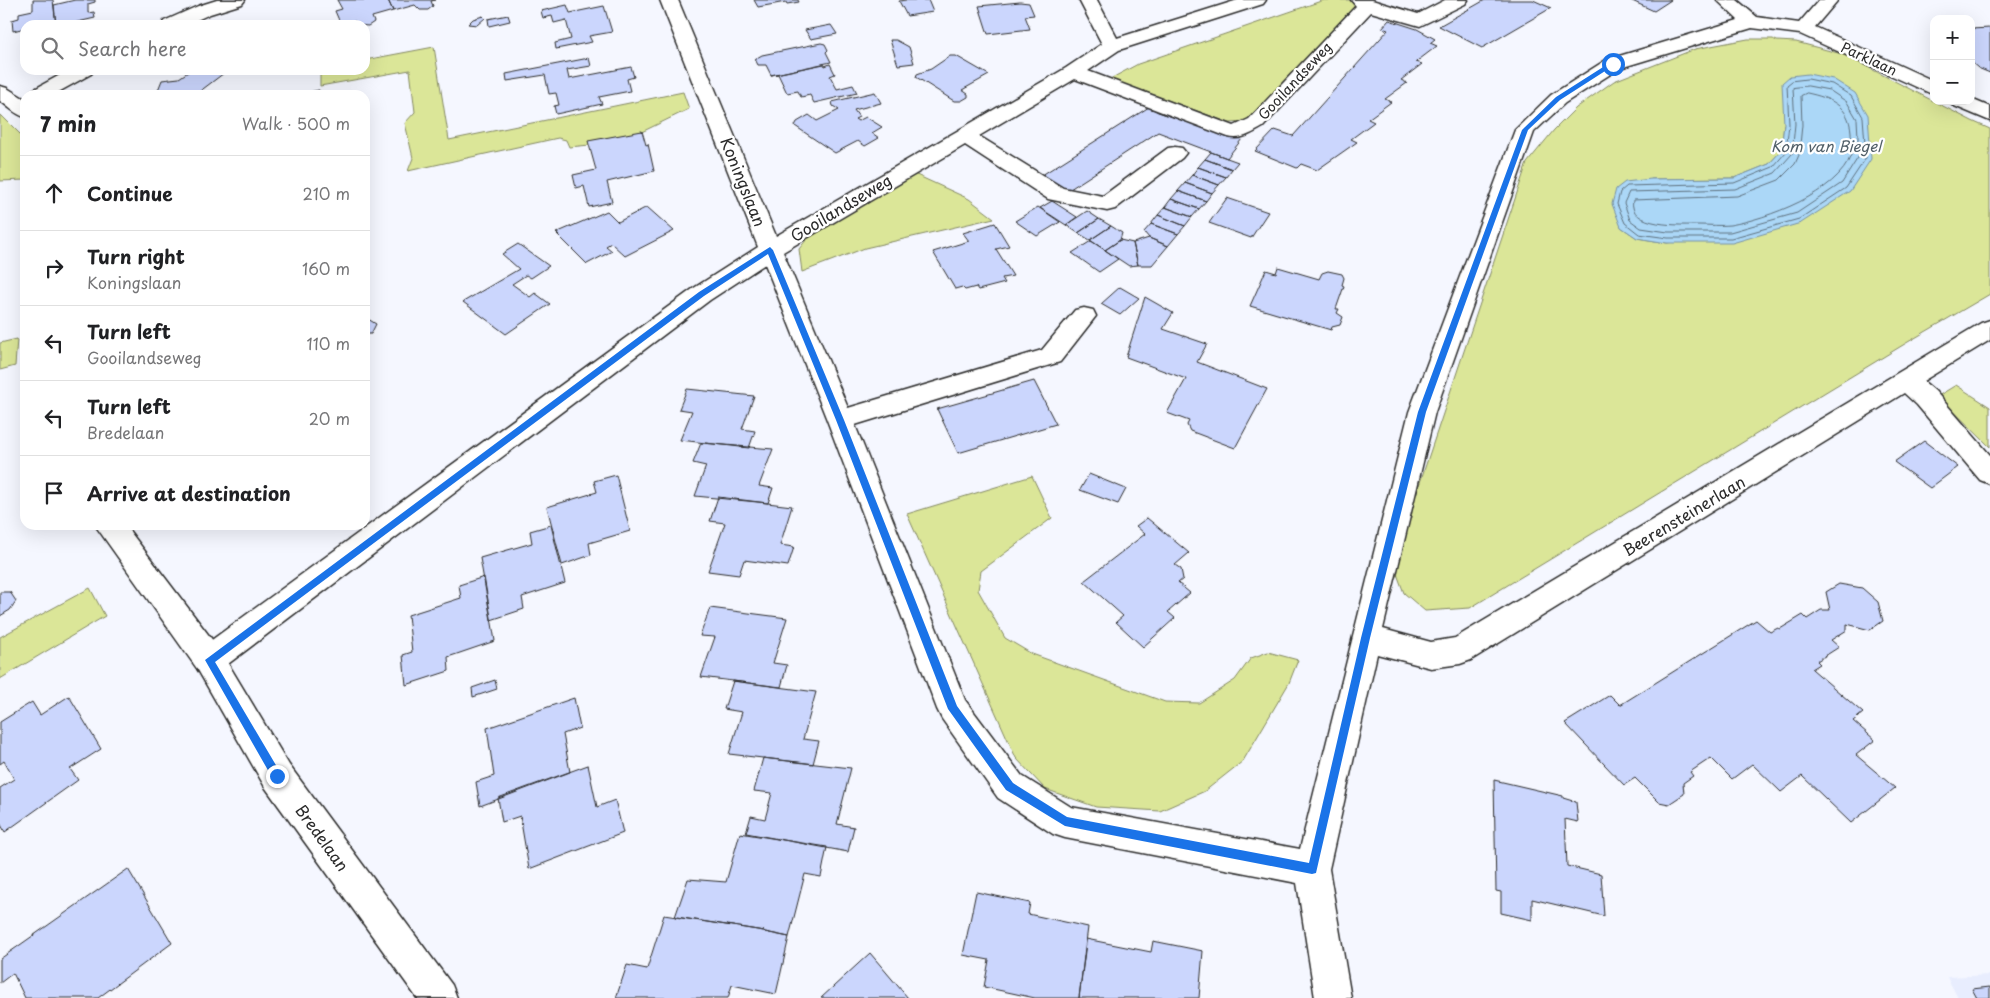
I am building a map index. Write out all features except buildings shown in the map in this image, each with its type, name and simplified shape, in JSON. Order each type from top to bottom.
[{"type":"street","points":[[182,20],[204,10],[236,0]]},
{"type":"street","name":"Koningslaan","points":[[668,0],[840,420],[953,709],[1010,787],[1065,822],[1312,869]]},
{"type":"street","points":[[1088,0],[1112,46]]},
{"type":"street","name":"Gooilandseweg","points":[[209,660],[702,294],[770,250],[1072,72],[1112,46],[1257,0]]},
{"type":"street","name":"Gooilandseweg","points":[[1072,72],[1235,133],[1256,123],[1363,3],[1420,20],[1459,0]]},
{"type":"street","points":[[1726,0],[1751,22]]},
{"type":"street","points":[[1804,28],[1829,0]]},
{"type":"street","points":[[1333,998],[1312,869],[1366,638],[1422,412],[1525,130],[1558,99],[1613,64],[1751,22]]},
{"type":"street","name":"Parklaan","points":[[1751,22],[1804,28],[1930,87]]},
{"type":"street","points":[[47,90],[75,75]]},
{"type":"street","points":[[0,92],[20,104]]},
{"type":"street","points":[[1968,105],[1990,115]]},
{"type":"street","points":[[964,135],[1056,194],[1107,204],[1175,153]]},
{"type":"street","points":[[840,420],[1051,356],[1084,316]]},
{"type":"street","name":"Beerensteinerlaan","points":[[1366,638],[1431,655],[1460,651],[1990,329]]},
{"type":"street","points":[[1906,381],[1926,398],[1990,473]]},
{"type":"street","name":"Bredelaan","points":[[113,530],[209,660],[277,776],[439,998]]},
{"type":"shaded area","points":[[1990,975],[1990,998],[1958,998],[1947,977]]},
{"type":"green space","points":[[1324,0],[1353,0],[1356,5],[1246,122],[1230,123],[1110,79],[1138,64]]},
{"type":"green space","points":[[1748,39],[1773,39],[1796,42],[1842,54],[1930,99],[1930,105],[1941,105],[1990,129],[1990,294],[1470,608],[1425,611],[1404,593],[1393,563],[1527,163],[1554,130],[1576,108],[1614,81],[1695,49]],"holes":[[[1784,124],[1801,223],[1667,243],[1637,238],[1621,227],[1651,179],[1734,178],[1769,164],[1781,151]]]},
{"type":"green space","points":[[434,47],[449,140],[683,92],[689,109],[621,142],[569,147],[566,140],[558,138],[408,171],[413,158],[405,123],[415,112],[410,70],[320,86],[320,75],[370,75],[370,59]]},
{"type":"green space","points":[[0,114],[20,134],[20,180],[0,181]]},
{"type":"green space","points":[[912,173],[969,199],[994,218],[865,248],[802,272],[799,249],[810,235]]},
{"type":"green space","points":[[17,339],[15,366],[0,370],[0,343]]},
{"type":"green space","points":[[1956,385],[1990,407],[1990,447],[1938,396]]},
{"type":"green space","points":[[1032,476],[1052,518],[981,571],[978,590],[1005,638],[1032,654],[1165,702],[1199,703],[1235,680],[1251,658],[1268,652],[1298,660],[1289,683],[1243,761],[1205,791],[1160,811],[1096,807],[1045,789],[1016,758],[907,514]]},
{"type":"green space","points":[[90,588],[105,616],[0,679],[0,637]]},
{"type":"water","name":"Kom van Biegel","points":[[1808,74],[1833,79],[1855,93],[1868,115],[1871,159],[1850,191],[1801,223],[1732,243],[1667,243],[1637,238],[1621,227],[1612,204],[1616,189],[1625,182],[1651,179],[1734,178],[1769,164],[1781,151],[1784,124],[1782,83],[1790,76]]},
{"type":"route","points":[[277,776],[209,660],[702,294],[770,250],[840,420],[953,709],[1010,787],[1065,822],[1312,869],[1366,638],[1422,412],[1525,130],[1558,99],[1613,64]]}]
